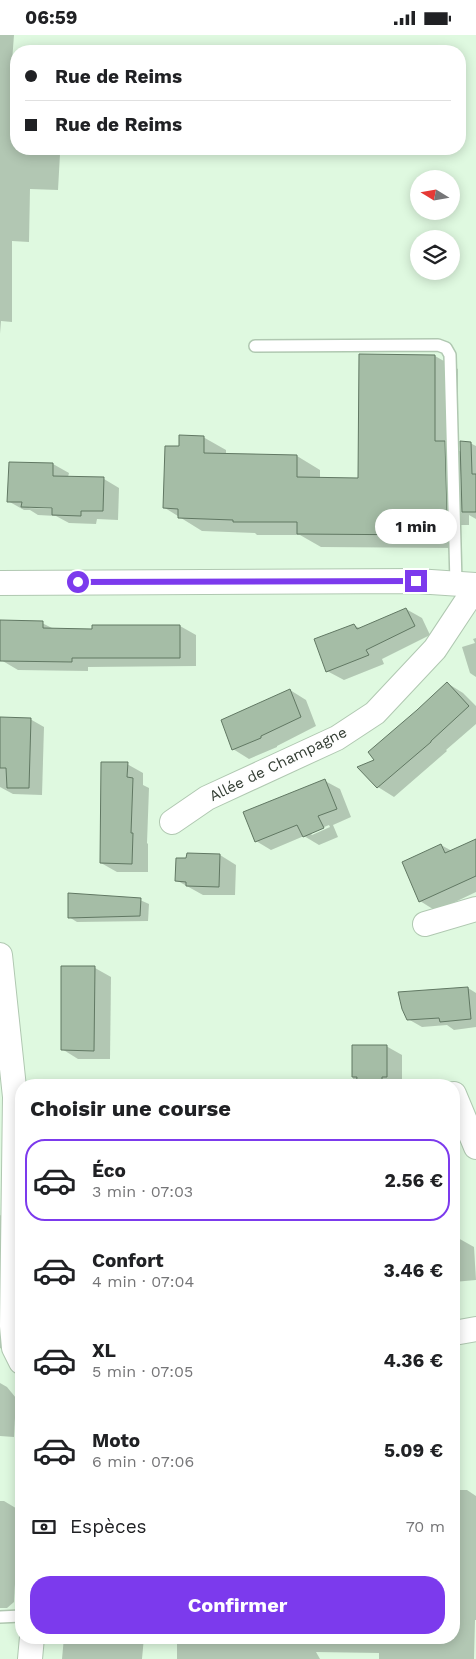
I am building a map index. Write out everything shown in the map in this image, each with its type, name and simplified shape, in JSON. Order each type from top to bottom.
[{"type":"street","points":[[0,583],[416,581],[469,585]]},
{"type":"street","name":"Allée de Champagne","points":[[172,822],[207,798],[337,738],[375,713],[435,649],[469,585]]},
{"type":"street","points":[[425,924],[476,909]]},
{"type":"street","points":[[0,955],[15,1097],[12,1326],[15,1350]]},
{"type":"street","points":[[460,1109],[476,1147]]},
{"type":"street","points":[[460,1332],[476,1329]]},
{"type":"street","points":[[0,1359],[15,1366]]},
{"type":"street","points":[[30,1659],[31,1644]]},
{"type":"lane","points":[[256,345],[438,345],[446,348],[450,355],[469,585]]},
{"type":"lane","points":[[0,1617],[15,1616]]},
{"type":"building","points":[[359,354],[435,355],[435,441],[445,441],[447,512],[435,512],[434,535],[297,534],[297,522],[233,522],[233,520],[178,518],[178,509],[163,508],[165,446],[179,446],[179,435],[204,436],[204,453],[297,455],[297,477],[358,478]]},
{"type":"building","points":[[460,441],[471,442],[472,474],[476,474],[476,512],[462,512]]},
{"type":"building","points":[[9,462],[53,463],[53,476],[104,477],[103,511],[81,511],[81,516],[52,515],[52,508],[21,507],[22,502],[7,502]]},
{"type":"building","points":[[406,608],[415,626],[366,650],[369,655],[326,672],[314,639],[354,624],[357,629]]},
{"type":"building","points":[[0,620],[43,621],[43,628],[92,629],[92,625],[180,625],[180,658],[72,658],[72,662],[0,661]]},
{"type":"building","points":[[447,682],[469,706],[431,742],[377,788],[357,767],[374,760],[368,752]]},
{"type":"building","points":[[290,689],[301,717],[261,736],[261,738],[232,750],[221,720]]},
{"type":"building","points":[[0,717],[31,718],[29,788],[7,788],[6,768],[0,768]]},
{"type":"building","points":[[101,762],[128,762],[127,777],[133,778],[132,864],[100,863]]},
{"type":"building","points":[[325,779],[337,809],[318,816],[324,828],[303,837],[297,825],[255,842],[243,812]]},
{"type":"building","points":[[476,839],[476,876],[419,902],[402,862],[441,844],[445,853]]},
{"type":"building","points":[[187,853],[220,854],[219,887],[186,886],[186,882],[175,881],[176,858],[186,858]]},
{"type":"building","points":[[68,893],[141,898],[140,916],[68,918]]},
{"type":"building","points":[[61,966],[95,966],[94,1051],[61,1050]]},
{"type":"building","points":[[468,987],[471,1019],[440,1022],[439,1018],[407,1020],[398,992]]},
{"type":"building","points":[[352,1045],[387,1045],[387,1077],[382,1077],[382,1079],[357,1079],[357,1077],[352,1077]]},
{"type":"route","points":[[78,582],[416,581]]}]
